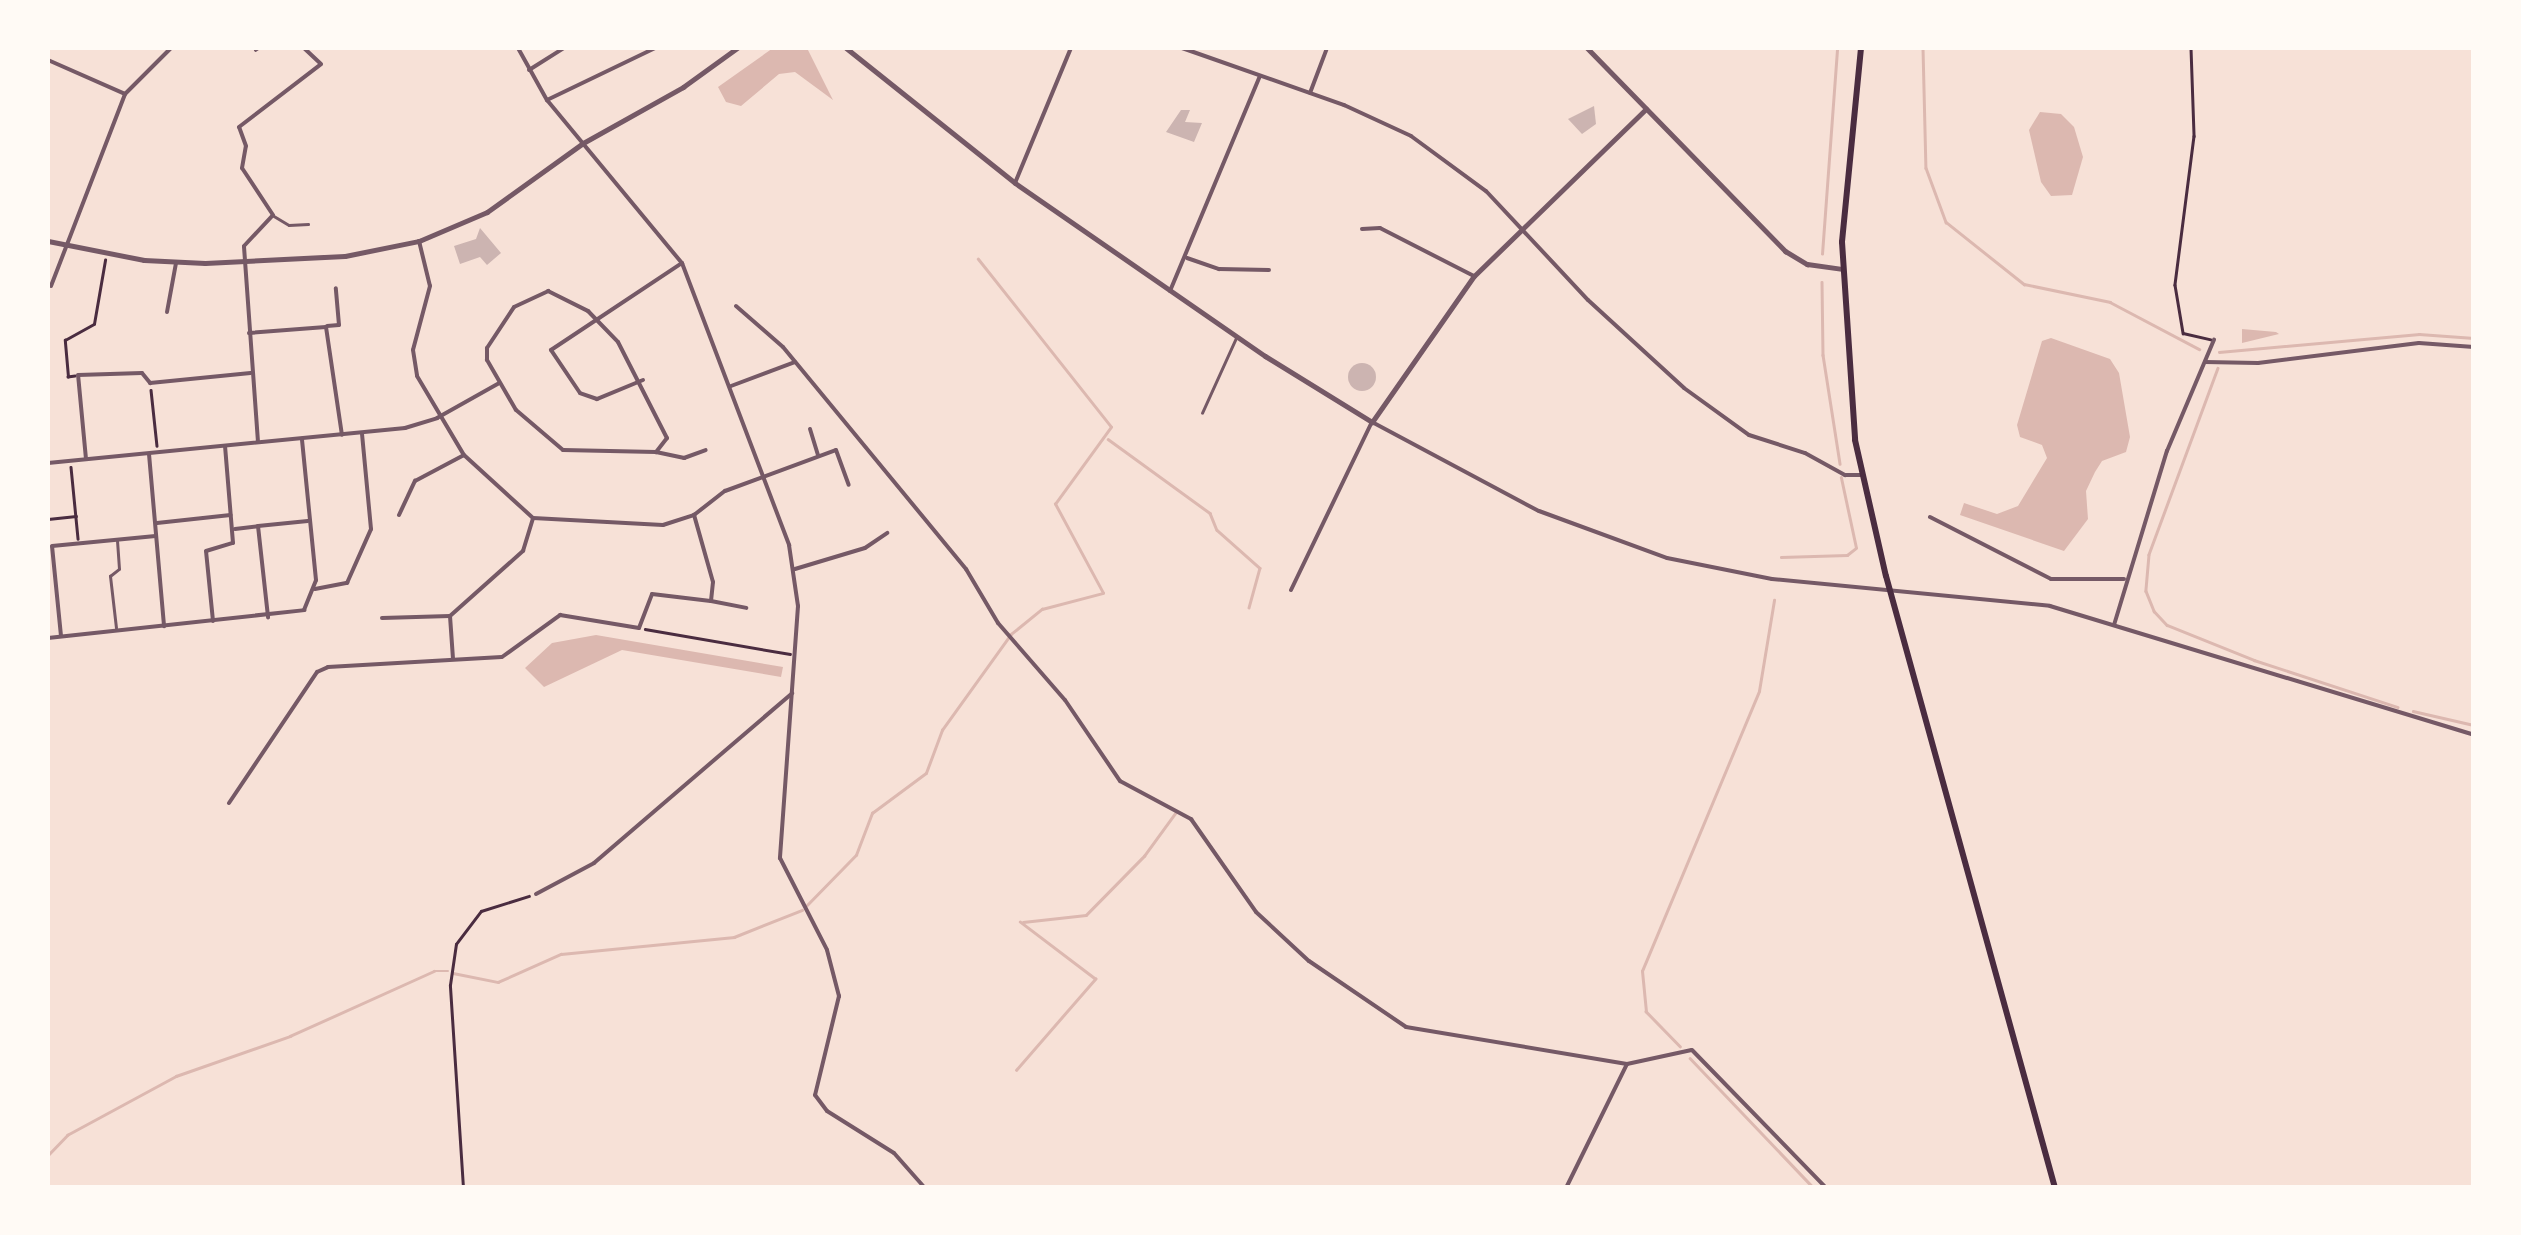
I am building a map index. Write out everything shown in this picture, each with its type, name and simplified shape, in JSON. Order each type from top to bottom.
[{"type":"main road","points":[[1862,48],[1842,269],[1862,475],[2055,1188]]},
{"type":"street","points":[[51,286],[125,94],[171,48]]},
{"type":"street","points":[[258,442],[245,263],[247,240],[273,215],[242,168],[240,124],[321,64],[304,48]]},
{"type":"street","points":[[518,48],[548,100],[682,263],[764,477],[795,569],[796,655],[780,858],[828,950],[838,996],[815,1095],[828,1111],[894,1152],[925,1188]]},
{"type":"street","points":[[529,70],[564,48]]},
{"type":"street","points":[[548,100],[654,48]]},
{"type":"street","points":[[48,241],[106,254],[176,262],[245,263],[345,256],[418,240],[487,212],[583,142],[683,87],[738,48]]},
{"type":"street","points":[[846,48],[1015,183],[1237,337],[1372,422],[1538,510],[1628,546],[1741,574],[1978,596],[2114,624],[2474,735]]},
{"type":"street","points":[[1015,183],[1071,48]]},
{"type":"street","points":[[1185,48],[1310,92],[1410,136],[1524,227],[1637,348],[1749,435],[1815,458],[1845,475],[1862,475]]},
{"type":"street","points":[[1310,92],[1327,48]]},
{"type":"street","points":[[1587,48],[1785,251],[1806,264],[1842,269]]},
{"type":"street","points":[[48,60],[125,94]]},
{"type":"street","points":[[1170,291],[1188,258],[1260,76]]},
{"type":"street","points":[[1291,590],[1372,422],[1474,276],[1646,109]]},
{"type":"street","points":[[1362,229],[1380,228],[1474,276]]},
{"type":"street","points":[[418,240],[430,286],[414,362],[438,418],[464,456],[533,518],[654,526],[694,515],[725,492],[836,450],[849,484]]},
{"type":"street","points":[[1188,258],[1219,269],[1269,270]]},
{"type":"street","points":[[167,312],[176,262]]},
{"type":"street","points":[[643,380],[612,398],[580,393],[551,350],[682,263]]},
{"type":"street","points":[[249,333],[340,326],[336,288]]},
{"type":"street","points":[[656,452],[667,438],[643,380],[596,318],[555,292],[514,307],[488,348],[499,383],[516,410],[563,450],[656,452],[684,458],[706,450]]},
{"type":"street","points":[[736,306],[795,362],[935,537],[966,568],[1008,637],[1065,700],[1120,781],[1191,820],[1256,912],[1309,961],[1406,1027],[1626,1064],[1698,1053],[1826,1188]]},
{"type":"street","points":[[326,326],[342,435]]},
{"type":"street","points":[[2114,624],[2124,579],[2214,340]]},
{"type":"street","points":[[2204,362],[2258,364],[2418,343],[2474,347]]},
{"type":"street","points":[[730,386],[795,362]]},
{"type":"street","points":[[86,459],[78,375],[142,373],[150,383],[252,373]]},
{"type":"street","points":[[48,463],[362,434],[438,418],[499,383]]},
{"type":"street","points":[[810,429],[818,456]]},
{"type":"street","points":[[315,589],[347,583],[372,529],[362,434]]},
{"type":"street","points":[[48,638],[268,617],[304,610],[315,589],[302,439]]},
{"type":"street","points":[[214,622],[206,551],[233,543],[225,446]]},
{"type":"street","points":[[149,454],[164,626]]},
{"type":"street","points":[[400,515],[415,481],[464,456]]},
{"type":"street","points":[[155,523],[232,515]]},
{"type":"street","points":[[694,515],[713,582],[712,601]]},
{"type":"street","points":[[1930,517],[2051,579],[2124,579]]},
{"type":"street","points":[[382,618],[450,616],[523,551],[533,518]]},
{"type":"street","points":[[232,530],[308,521]]},
{"type":"street","points":[[258,526],[268,617]]},
{"type":"street","points":[[795,569],[865,548],[887,534]]},
{"type":"street","points":[[61,636],[52,546],[156,536]]},
{"type":"street","points":[[228,803],[317,672],[502,657],[560,616],[638,628],[652,594],[746,608]]},
{"type":"street","points":[[450,616],[454,659]]},
{"type":"street","points":[[536,894],[594,863],[792,692]]},
{"type":"street","points":[[1566,1188],[1626,1064]]},
{"type":"lane","points":[[273,215],[289,225],[308,224]]},
{"type":"lane","points":[[1202,414],[1237,337]]},
{"type":"lane","points":[[117,540],[120,569],[110,576],[117,631]]},
{"type":"path","points":[[2191,48],[2194,136],[2175,285],[2183,333],[2214,340]]},
{"type":"path","points":[[78,375],[68,376],[65,340],[94,324],[106,254]]},
{"type":"path","points":[[150,383],[158,453]]},
{"type":"path","points":[[70,461],[79,543]]},
{"type":"path","points":[[48,519],[76,516]]},
{"type":"path","points":[[638,628],[796,655]]},
{"type":"path","points":[[463,1188],[450,985],[456,944],[481,911],[536,894]]},
{"type":"shaded area","points":[[773,48],[807,48],[833,100],[795,72],[779,74],[741,106],[726,102],[718,87]]},
{"type":"shaded area","points":[[2040,112],[2061,114],[2074,127],[2083,157],[2072,195],[2051,196],[2041,182],[2029,130]]},
{"type":"shaded area","points":[[2242,329],[2276,332],[2279,334],[2242,343]]},
{"type":"shaded area","points":[[2051,338],[2110,359],[2119,373],[2130,437],[2126,452],[2102,461],[2095,472],[2086,491],[2088,519],[2064,551],[1960,515],[1964,503],[1997,514],[2018,506],[2047,458],[2042,445],[2020,437],[2017,425],[2042,341]]},
{"type":"shaded area","points":[[596,635],[783,667],[781,677],[622,650],[544,687],[525,668],[552,643]]},
{"type":"building","points":[[1594,106],[1596,124],[1582,134],[1568,119]]},
{"type":"building","points":[[1181,110],[1190,110],[1185,122],[1202,123],[1194,142],[1166,132]]},
{"type":"building","points":[[480,228],[501,253],[487,265],[480,257],[460,264],[454,246],[476,239]]},
{"type":"building","points":[[1362,363],[1372,367],[1376,377],[1372,387],[1362,391],[1352,387],[1348,377],[1352,367]]},
{"type":"waterway","points":[[1822,254],[1837,48]]},
{"type":"waterway","points":[[1923,48],[1926,168],[1946,222],[2024,284],[2110,302],[2199,349]]},
{"type":"waterway","points":[[807,905],[856,855],[872,813],[926,773],[942,730],[1011,634],[1042,609],[1103,593],[1055,504],[1111,427],[978,259]]},
{"type":"waterway","points":[[1822,282],[1823,355],[1840,464]]},
{"type":"waterway","points":[[2219,352],[2419,334],[2474,338]]},
{"type":"waterway","points":[[2218,368],[2149,555],[2146,591],[2154,611],[2167,625],[2254,660],[2398,707]]},
{"type":"waterway","points":[[1108,439],[1210,513],[1217,530],[1260,568],[1249,608]]},
{"type":"waterway","points":[[1781,557],[1847,555],[1856,548],[1841,478]]},
{"type":"waterway","points":[[1680,1047],[1646,1012],[1642,971],[1759,691],[1774,600]]},
{"type":"waterway","points":[[2413,711],[2474,725]]},
{"type":"waterway","points":[[1023,922],[1086,915],[1144,856],[1176,812]]},
{"type":"waterway","points":[[453,973],[498,982],[561,954],[734,937],[802,910]]},
{"type":"waterway","points":[[1016,1070],[1095,979],[1020,922]]},
{"type":"waterway","points":[[48,1155],[67,1135],[176,1076],[290,1036],[434,971],[448,971]]},
{"type":"waterway","points":[[1690,1058],[1814,1188]]}]
